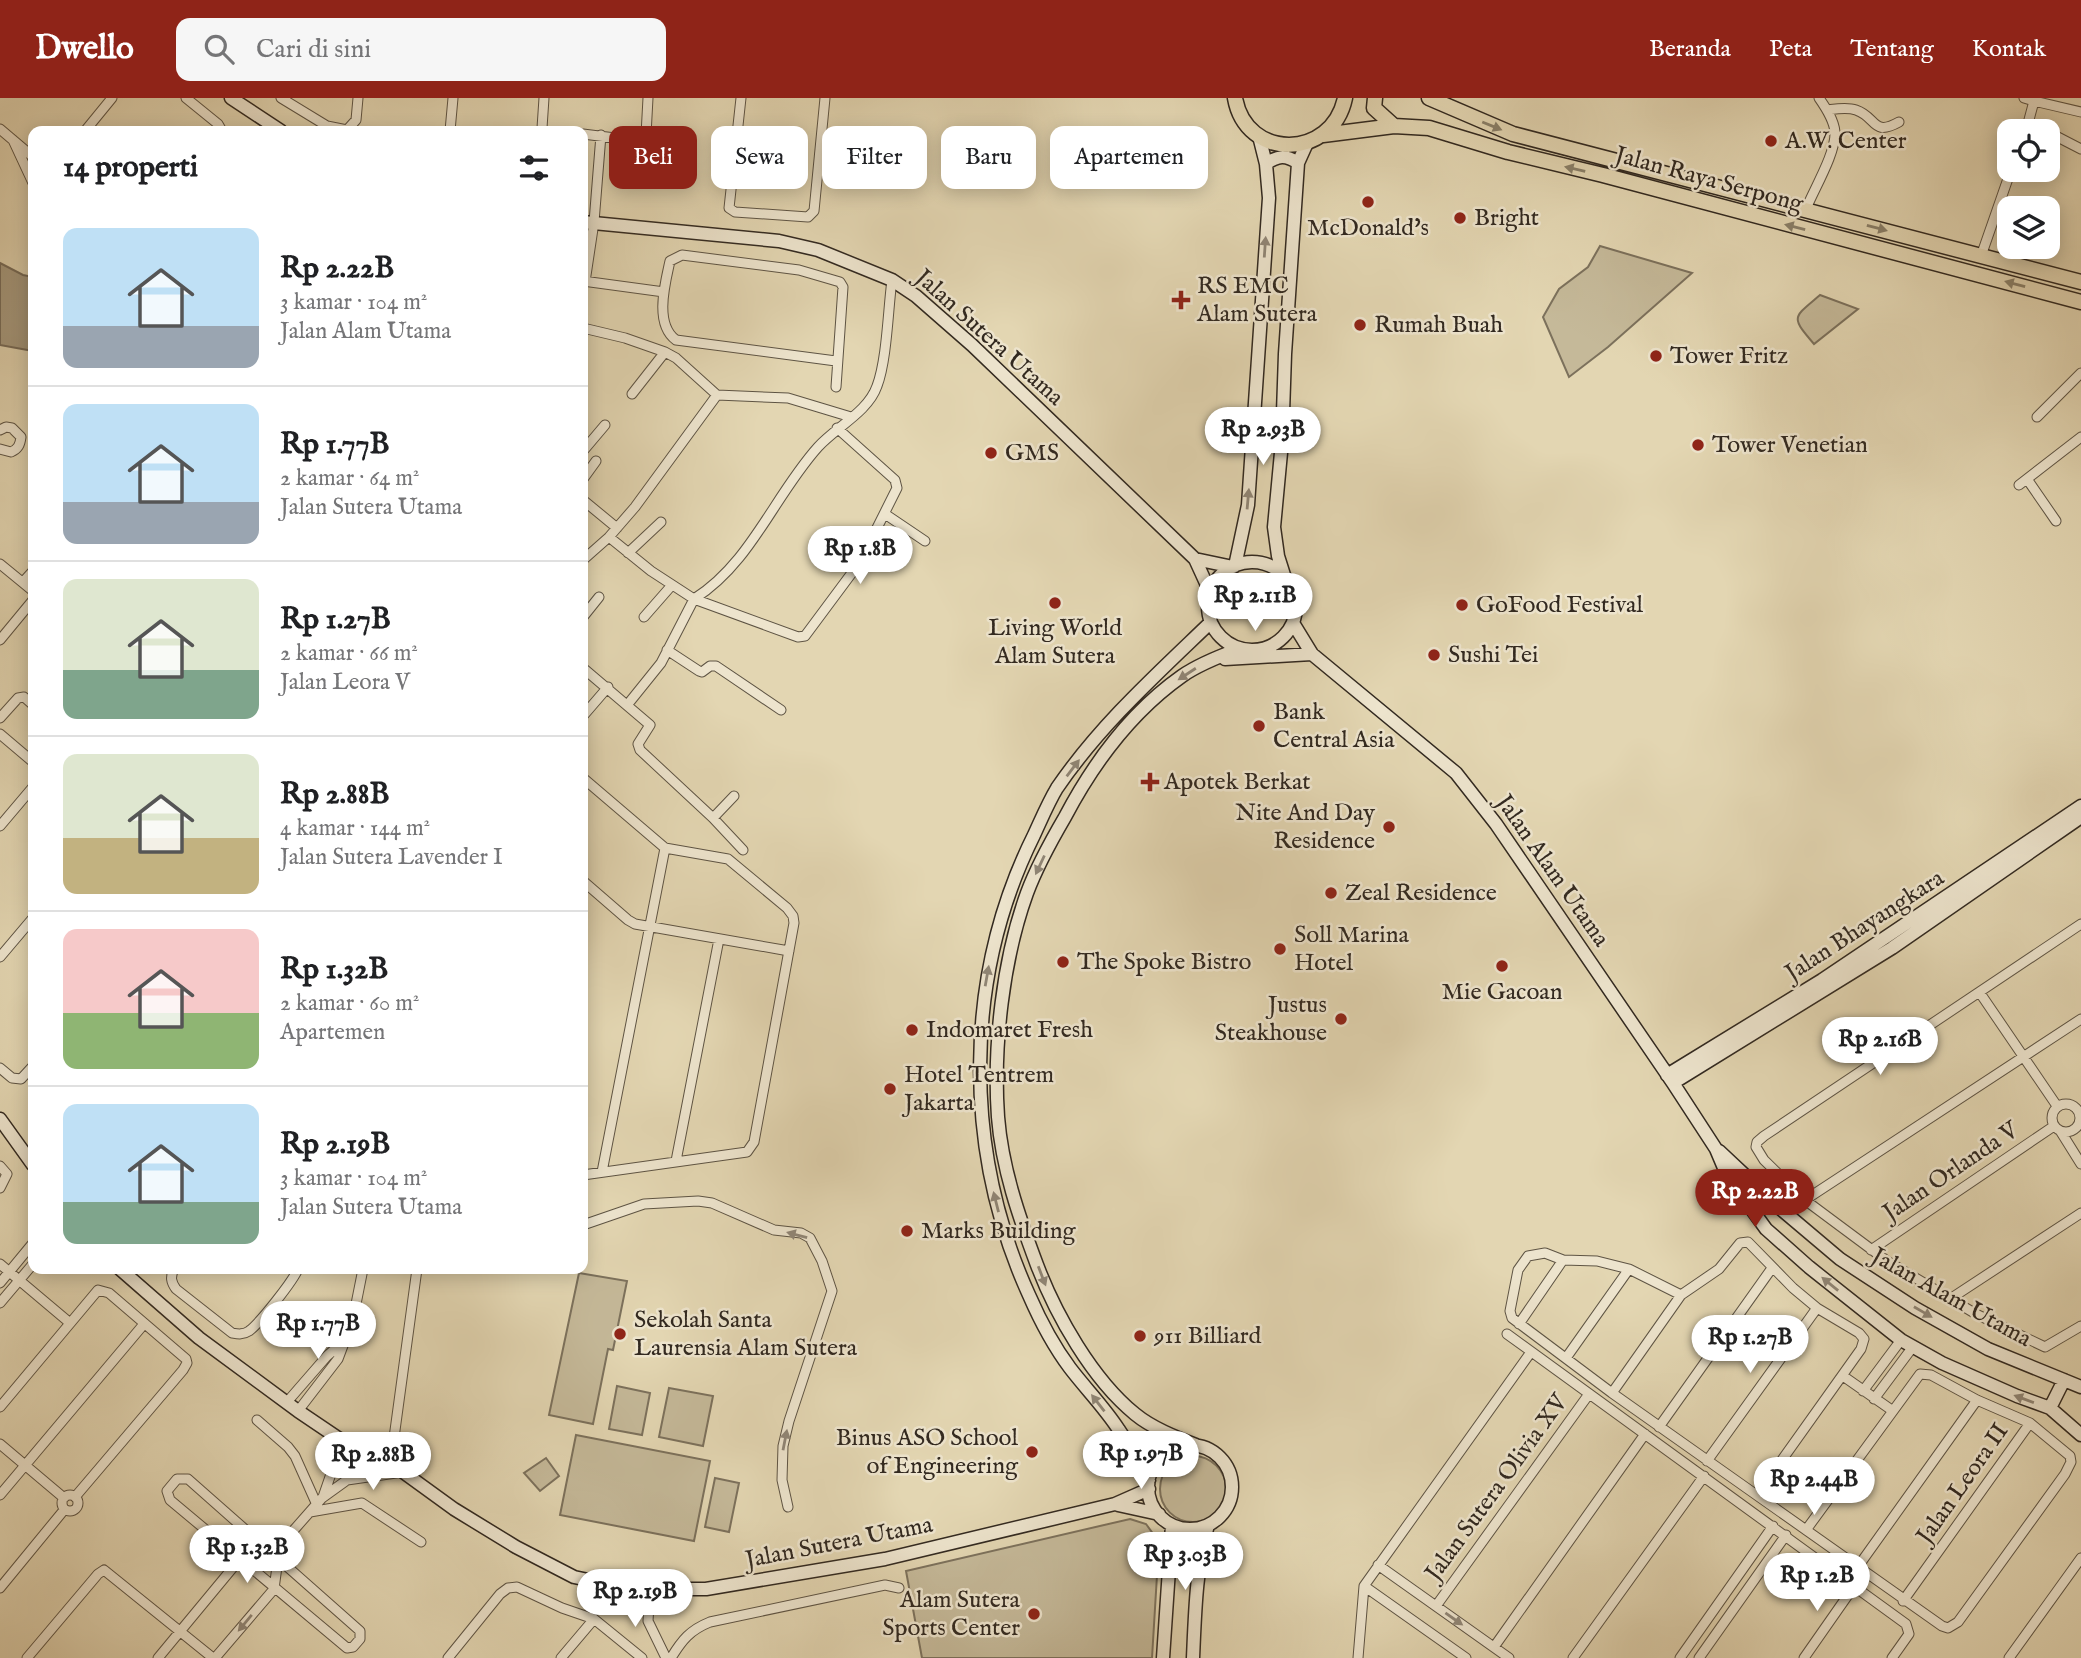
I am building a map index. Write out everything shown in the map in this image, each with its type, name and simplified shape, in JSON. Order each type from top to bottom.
[{"type":"main road","points":[[231,98],[273,126]]},
{"type":"main road","points":[[1235,98],[1240,115],[1259,136],[1282,145],[1307,143],[1323,135],[1335,123],[1345,98]]},
{"type":"main road","points":[[1375,98],[1374,108],[1394,126]]},
{"type":"main road","name":"Jalan Raya Serpong","points":[[1429,98],[1513,134],[2081,282]]},
{"type":"main road","name":"Jalan Raya Serpong","points":[[1323,135],[1394,126],[1429,128],[1527,158],[1603,175],[2081,302]]},
{"type":"main road","points":[[1234,566],[1248,505],[1269,198],[1266,164],[1259,136]]},
{"type":"main road","points":[[1284,575],[1274,527],[1282,442],[1298,163],[1307,143]]},
{"type":"main road","points":[[1266,164],[1282,156],[1298,163]]},
{"type":"main road","name":"Jalan Sutera Utama","points":[[588,222],[779,241],[818,250],[891,280],[916,296],[972,345],[1195,559],[1206,583],[1209,600]]},
{"type":"main road","points":[[1195,559],[1234,566]]},
{"type":"main road","points":[[1211,622],[1126,704],[1093,741],[1052,799],[1018,867],[998,927],[986,979],[979,1055],[981,1108],[990,1178],[1000,1219],[1030,1297],[1066,1362],[1119,1430],[1149,1485],[1152,1503],[1159,1514],[1172,1525],[1190,1529],[1208,1525],[1221,1516],[1229,1503],[1233,1488],[1230,1472],[1222,1459],[1210,1450],[1135,1415],[1103,1382],[1061,1320],[1019,1217],[1006,1168],[998,1117],[998,1061],[1004,992],[1013,940],[1027,893],[1042,858],[1095,765],[1122,730],[1183,675],[1212,659],[1239,649],[1265,649],[1286,634],[1293,623],[1296,598],[1284,575],[1273,567],[1248,562],[1234,566],[1221,575],[1213,587],[1209,600],[1211,622],[1217,634],[1239,649]]},
{"type":"main road","name":"Jalan Alam Utama","points":[[1293,623],[1312,654],[1456,773],[1496,824],[1670,1079],[1716,1149],[1727,1175],[1766,1229],[1809,1267],[1907,1344],[1967,1374],[2050,1408],[2081,1435]]},
{"type":"main road","points":[[1212,659],[1312,654]]},
{"type":"main road","name":"Jalan Bhayangkara","points":[[1670,1079],[2081,806]]},
{"type":"main road","name":"Jalan Bhayangkara","points":[[1670,1079],[1892,947],[2081,817]]},
{"type":"main road","points":[[0,1119],[28,1158]]},
{"type":"main road","name":"Jalan Alam Utama","points":[[1716,1149],[1840,1259],[1915,1308],[1988,1349],[2081,1387]]},
{"type":"main road","name":"Jalan Sutera Utama","points":[[126,1274],[199,1338],[338,1438],[403,1472],[454,1509],[516,1548],[574,1577],[631,1589],[706,1590],[885,1559],[1115,1504],[1149,1485]]},
{"type":"main road","points":[[2050,1408],[2064,1380]]},
{"type":"main road","points":[[1149,1485],[1153,1468],[1160,1457],[1183,1445],[1196,1445]]},
{"type":"main road","name":"Jalan Sutera Utama","points":[[1115,1504],[1159,1514]]},
{"type":"main road","points":[[1163,1658],[1172,1525]]},
{"type":"main road","points":[[1193,1658],[1199,1562],[1208,1525]]},
{"type":"main road","points":[[1171,1554],[1180,1538],[1186,1535],[1192,1539],[1199,1562]]},
{"type":"street","points":[[89,126],[112,98]]},
{"type":"street","points":[[186,98],[219,126]]},
{"type":"street","points":[[281,98],[327,126]]},
{"type":"street","points":[[351,126],[356,120],[358,98]]},
{"type":"street","points":[[450,126],[453,98]]},
{"type":"street","points":[[542,126],[544,98]]},
{"type":"street","points":[[588,135],[639,141],[644,139],[649,98]]},
{"type":"street","points":[[741,98],[730,210],[812,215],[825,98]]},
{"type":"street","points":[[1805,209],[1835,142],[1835,129],[1819,98]]},
{"type":"street","points":[[2024,98],[2081,112]]},
{"type":"street","points":[[2030,119],[2035,101]]},
{"type":"street","points":[[1827,110],[1853,109],[1881,129],[1899,122]]},
{"type":"street","points":[[0,129],[28,153]]},
{"type":"street","points":[[588,222],[601,135]]},
{"type":"street","points":[[2060,138],[2081,149]]},
{"type":"street","points":[[13,140],[28,172]]},
{"type":"street","points":[[1981,256],[2007,182]]},
{"type":"street","points":[[836,361],[676,340],[664,327],[664,292],[670,261],[682,255],[799,270],[836,280],[843,288],[836,387]]},
{"type":"street","points":[[628,704],[655,671],[694,599],[736,564],[817,448],[871,398],[877,388],[891,280]]},
{"type":"street","points":[[588,282],[664,292]]},
{"type":"street","points":[[588,330],[625,338],[665,352],[676,358],[717,395],[788,398],[851,417]]},
{"type":"street","points":[[632,394],[665,352]]},
{"type":"street","points":[[2037,417],[2081,373]]},
{"type":"street","points":[[588,556],[609,537],[657,479],[717,395]]},
{"type":"street","points":[[588,445],[605,425]]},
{"type":"street","points":[[0,430],[12,428],[20,437],[17,449],[11,452],[0,449]]},
{"type":"street","points":[[609,537],[672,586],[694,599],[798,637],[805,636],[860,562],[897,488],[895,480],[837,428]]},
{"type":"street","points":[[2056,522],[2023,482],[2081,437]]},
{"type":"street","points":[[588,473],[597,461]]},
{"type":"street","points":[[588,504],[617,528]]},
{"type":"street","points":[[885,513],[925,541]]},
{"type":"street","points":[[628,552],[661,522]]},
{"type":"street","points":[[0,564],[28,586]]},
{"type":"street","points":[[23,582],[28,576]]},
{"type":"street","points":[[644,617],[672,586]]},
{"type":"street","points":[[588,611],[599,597]]},
{"type":"street","points":[[0,639],[28,606]]},
{"type":"street","points":[[667,650],[702,672],[710,666],[716,666],[781,710]]},
{"type":"street","points":[[588,672],[650,725],[638,744],[640,750],[743,850]]},
{"type":"street","points":[[588,710],[608,687]]},
{"type":"street","points":[[0,718],[19,698],[24,697],[28,701]]},
{"type":"street","points":[[0,734],[28,758]]},
{"type":"street","points":[[588,782],[665,848],[721,857],[736,864],[788,908],[793,916],[754,1142],[747,1152],[588,1174]]},
{"type":"street","points":[[0,827],[28,792]]},
{"type":"street","points":[[713,818],[734,796]]},
{"type":"street","points":[[602,1172],[665,848]]},
{"type":"street","points":[[588,885],[628,920],[789,951]]},
{"type":"street","points":[[0,957],[28,924]]},
{"type":"street","points":[[2081,924],[1757,1142],[1758,1153],[1805,1200],[1871,1250],[1950,1299],[2040,1346],[2048,1347],[2081,1326]]},
{"type":"street","points":[[676,1161],[719,939]]},
{"type":"street","points":[[1980,993],[2057,1106]]},
{"type":"street","points":[[1805,1200],[2081,1019]]},
{"type":"street","points":[[0,1068],[12,1077],[21,1079],[28,1071]]},
{"type":"street","points":[[2057,1106],[2072,1105],[2080,1114],[2074,1130],[2057,1129]]},
{"type":"street","points":[[2057,1106],[2051,1118],[2081,1164]]},
{"type":"street","name":"Jalan Orlanda V","points":[[1871,1250],[2057,1129]]},
{"type":"street","points":[[0,1166],[6,1174],[0,1188]]},
{"type":"street","points":[[588,1223],[644,1204],[698,1200],[712,1203],[774,1230],[801,1233],[810,1238],[822,1261],[832,1291],[783,1447],[782,1480],[788,1507]]},
{"type":"street","points":[[1950,1299],[2081,1213]]},
{"type":"street","points":[[1612,1393],[1681,1295],[1719,1269],[1740,1243],[1752,1245],[1772,1268],[1817,1308],[1859,1333],[1864,1339],[1861,1349],[1843,1376],[1757,1495]]},
{"type":"street","points":[[0,1283],[28,1249]]},
{"type":"street","points":[[1681,1295],[1629,1269],[1597,1261],[1563,1260],[1545,1253],[1536,1253],[1522,1262],[1518,1270],[1510,1311],[1512,1318],[1519,1324],[1612,1393],[1903,1601],[1942,1626],[1954,1627],[2057,1485],[2068,1468],[2070,1456],[2030,1423],[1931,1376],[1920,1374],[1806,1530]]},
{"type":"street","points":[[1519,1324],[1563,1260]]},
{"type":"street","points":[[0,1264],[70,1323]]},
{"type":"street","points":[[1659,1427],[1772,1268]]},
{"type":"street","points":[[1566,1358],[1629,1269]]},
{"type":"street","points":[[0,1303],[28,1270]]},
{"type":"street","points":[[172,1274],[172,1284],[232,1333],[239,1335],[250,1330],[296,1274]]},
{"type":"street","points":[[298,1411],[334,1365],[353,1319],[362,1274]]},
{"type":"street","points":[[393,1445],[416,1274]]},
{"type":"street","points":[[0,1407],[98,1290],[103,1290],[187,1361],[183,1370],[75,1497]]},
{"type":"street","points":[[1707,1461],[1817,1308]]},
{"type":"street","points":[[0,1495],[144,1324]]},
{"type":"street","points":[[1507,1334],[1906,1624],[1909,1634],[1892,1658]]},
{"type":"street","points":[[287,1402],[327,1356],[345,1340]]},
{"type":"street","points":[[1863,1391],[1907,1344]]},
{"type":"street","points":[[1874,1399],[1907,1344]]},
{"type":"street","points":[[1358,1658],[1364,1586],[1531,1352]]},
{"type":"street","points":[[1843,1376],[1893,1412]]},
{"type":"street","name":"Jalan Sutera Olivia XV","points":[[1436,1605],[1589,1394]]},
{"type":"street","points":[[1857,1568],[1977,1400]]},
{"type":"street","points":[[257,1420],[295,1456],[316,1505]]},
{"type":"street","name":"Jalan Leora II","points":[[1903,1601],[2030,1423]]},
{"type":"street","points":[[1493,1647],[1645,1434]]},
{"type":"street","points":[[316,1505],[333,1468],[338,1438]]},
{"type":"street","points":[[0,1444],[64,1498]]},
{"type":"street","points":[[27,1658],[104,1570],[214,1658],[274,1588],[278,1559],[285,1540],[316,1505],[347,1480],[403,1472]]},
{"type":"street","points":[[1573,1658],[1704,1476]]},
{"type":"street","points":[[177,1479],[188,1479],[278,1559],[360,1631],[360,1639],[353,1647],[347,1648],[274,1588],[170,1500],[167,1491],[177,1479]]},
{"type":"street","points":[[64,1510],[64,1498],[69,1495],[75,1497]]},
{"type":"street","points":[[64,1510],[71,1511],[77,1507],[75,1497]]},
{"type":"street","points":[[316,1505],[362,1503],[421,1542]]},
{"type":"street","points":[[0,1588],[64,1510]]},
{"type":"street","points":[[1680,1658],[1773,1526]]},
{"type":"street","points":[[1699,1658],[1786,1535]]},
{"type":"street","points":[[158,1658],[240,1559],[285,1540]]},
{"type":"street","points":[[2009,1658],[2081,1558]]},
{"type":"street","points":[[1378,1565],[1509,1658]]},
{"type":"street","points":[[650,1590],[648,1621],[669,1658],[694,1628],[710,1622],[885,1585],[898,1588]]},
{"type":"street","points":[[1364,1586],[1466,1658]]},
{"type":"street","points":[[1804,1658],[1855,1586]]},
{"type":"street","points":[[448,1658],[508,1588],[517,1587],[562,1608],[594,1619],[642,1658]]},
{"type":"street","points":[[561,1658],[594,1619]]},
{"type":"shaded area","points":[[1600,246],[1692,273],[1608,347],[1569,377],[1543,317],[1559,289],[1588,267]]},
{"type":"shaded area","points":[[0,263],[28,276],[28,350],[0,345]]},
{"type":"shaded area","points":[[1820,295],[1858,309],[1814,344],[1801,328],[1798,318],[1804,308]]},
{"type":"shaded area","points":[[579,1274],[627,1281],[613,1350],[608,1349],[593,1424],[549,1415]]},
{"type":"shaded area","points":[[617,1386],[650,1393],[642,1435],[609,1429]]},
{"type":"shaded area","points":[[669,1388],[713,1396],[703,1446],[659,1437]]},
{"type":"shaded area","points":[[576,1435],[710,1461],[694,1541],[560,1515]]},
{"type":"shaded area","points":[[1193,1456],[1206,1458],[1216,1466],[1224,1476],[1224,1502],[1216,1512],[1206,1520],[1193,1522],[1180,1520],[1170,1512],[1162,1502],[1160,1489],[1162,1476],[1170,1466],[1180,1458]]},
{"type":"shaded area","points":[[546,1458],[559,1476],[540,1491],[524,1473]]},
{"type":"shaded area","points":[[715,1478],[739,1483],[729,1532],[705,1527]]},
{"type":"shaded area","name":"Alam Sutera Sports Center","points":[[1130,1519],[1146,1524],[1159,1542],[1152,1658],[922,1658],[906,1571]]},
{"type":"place","name":"A.W. Center","points":[[1771,141]]},
{"type":"place","name":"McDonald's","points":[[1368,202]]},
{"type":"place","name":"Bright","points":[[1460,218]]},
{"type":"place","name":"RS EMC Alam Sutera","points":[[1181,300]]},
{"type":"place","name":"Rumah Buah","points":[[1360,325]]},
{"type":"place","name":"Tower Fritz","points":[[1656,356]]},
{"type":"place","name":"Tower Venetian","points":[[1698,445]]},
{"type":"place","name":"GMS","points":[[991,453]]},
{"type":"place","name":"Living World Alam Sutera","points":[[1055,603]]},
{"type":"place","name":"GoFood Festival","points":[[1462,605]]},
{"type":"place","name":"Sushi Tei","points":[[1434,655]]},
{"type":"place","name":"Bank Central Asia","points":[[1259,726]]},
{"type":"place","name":"Apotek Berkat","points":[[1150,782]]},
{"type":"place","name":"Nite And Day Residence","points":[[1389,827]]},
{"type":"place","name":"Zeal Residence","points":[[1331,893]]},
{"type":"place","name":"Soll Marina Hotel","points":[[1280,949]]},
{"type":"place","name":"The Spoke Bistro","points":[[1063,962]]},
{"type":"place","name":"Mie Gacoan","points":[[1502,966]]},
{"type":"place","name":"Justus Steakhouse","points":[[1341,1019]]},
{"type":"place","name":"Indomaret Fresh","points":[[912,1030]]},
{"type":"place","name":"Hotel Tentrem Jakarta","points":[[890,1089]]},
{"type":"place","name":"Marks Building","points":[[907,1231]]},
{"type":"place","name":"Sekolah Santa Laurensia Alam Sutera","points":[[620,1334]]},
{"type":"place","name":"911 Billiard","points":[[1140,1336]]},
{"type":"place","name":"Binus ASO School of Engineering","points":[[1032,1452]]},
{"type":"place","name":"Alam Sutera Sports Center","points":[[1034,1614]]}]
